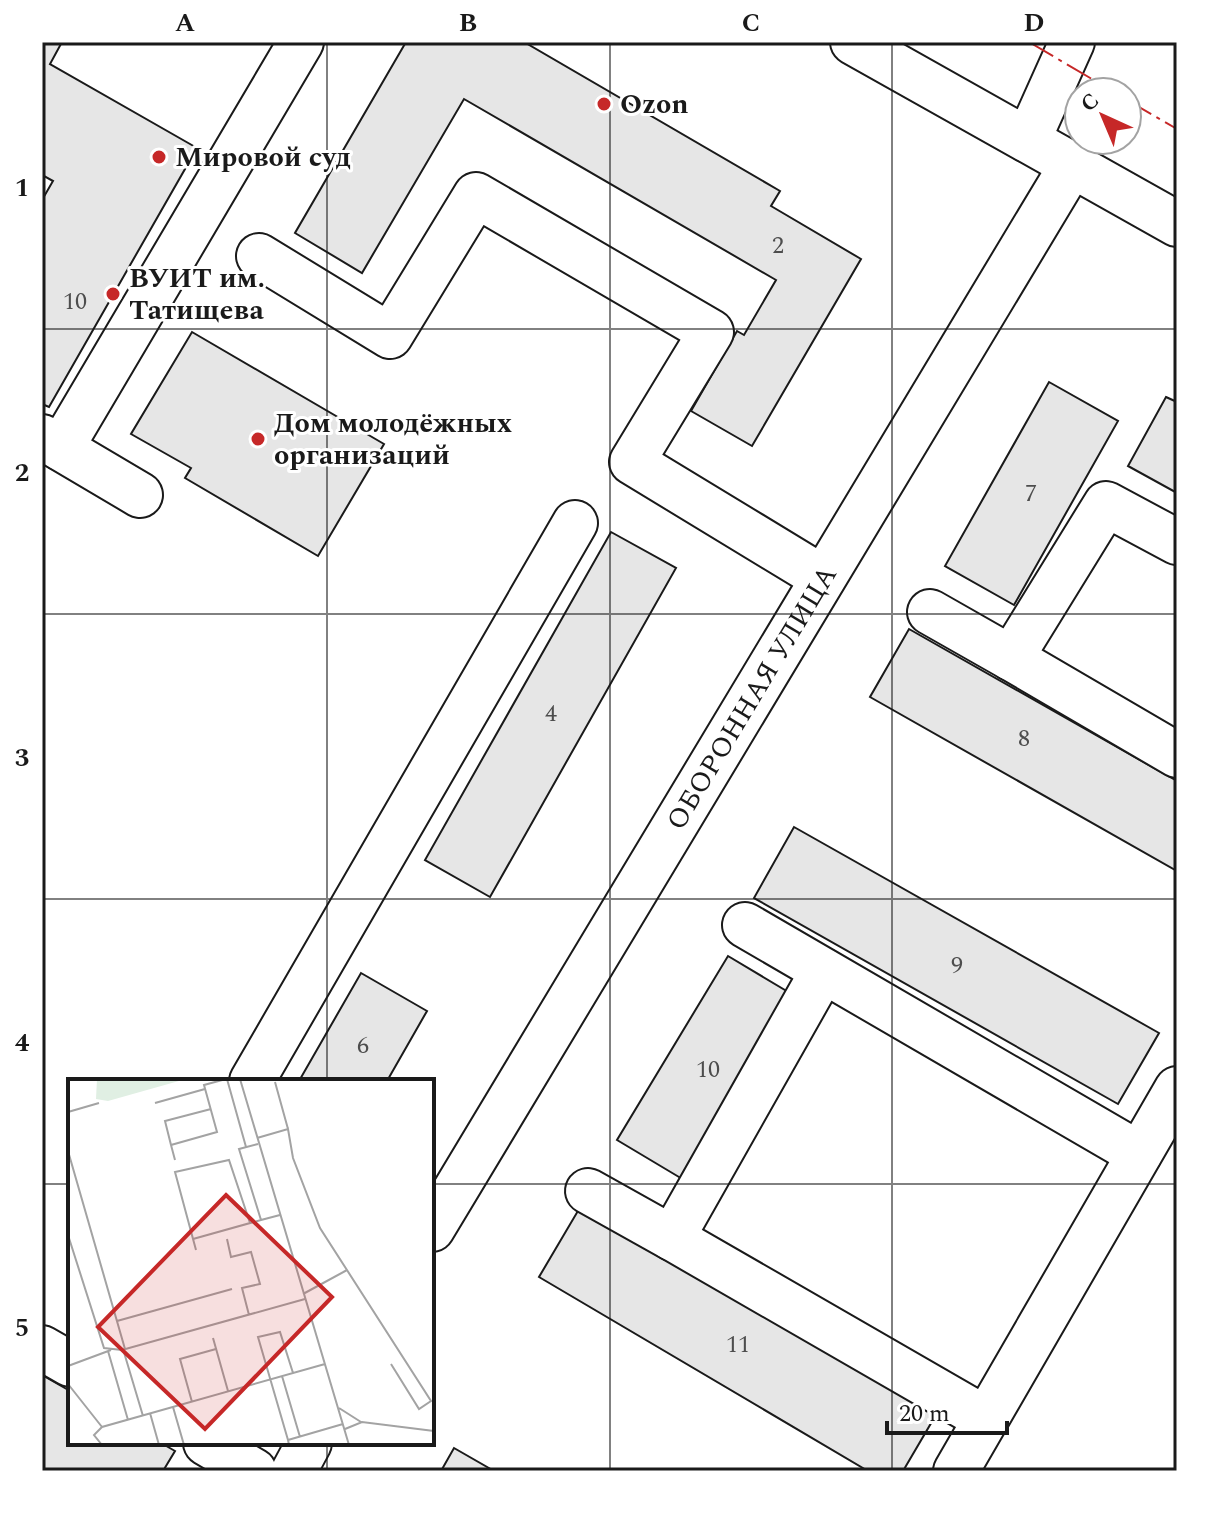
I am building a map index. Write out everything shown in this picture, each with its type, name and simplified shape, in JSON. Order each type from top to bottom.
[{"type":"street","points":[[140,495],[51,442],[301,42]]},
{"type":"street","points":[[853,42],[1177,224]]},
{"type":"street","points":[[1028,140],[1072,42]]},
{"type":"street","name":"ОБОРОННАЯ УЛИЦА","points":[[434,1226],[1072,165]]},
{"type":"street","points":[[259,256],[390,336],[476,195],[711,332],[632,462],[823,578]]},
{"type":"street","points":[[1011,658],[1106,504],[1177,542]]},
{"type":"street","points":[[253,1079],[575,523]]},
{"type":"street","points":[[930,612],[1177,755]]},
{"type":"street","points":[[745,925],[1139,1154]]},
{"type":"street","points":[[672,1238],[823,971]]},
{"type":"street","points":[[956,1471],[1177,1089]]},
{"type":"street","points":[[588,1191],[986,1419]]},
{"type":"street","points":[[42,1348],[68,1363]]},
{"type":"street","points":[[209,1445],[254,1471]]},
{"type":"street","points":[[294,1471],[308,1445]]},
{"type":"building","points":[[42,42],[62,42],[50,64],[197,148],[49,407],[42,404],[42,200],[53,181],[42,175]]},
{"type":"building","points":[[406,42],[524,42],[780,191],[771,206],[861,259],[752,446],[691,411],[737,331],[744,335],[776,280],[464,99],[362,273],[295,233]]},
{"type":"building","name":"Дом молодёжных организаций","points":[[192,332],[384,444],[318,556],[185,478],[191,468],[131,434]]},
{"type":"building","points":[[1049,382],[1118,421],[1014,605],[945,566]]},
{"type":"building","points":[[1166,397],[1177,402],[1177,493],[1128,466]]},
{"type":"building","points":[[611,532],[676,568],[490,897],[425,860]]},
{"type":"building","points":[[909,629],[1177,781],[1177,871],[870,697]]},
{"type":"building","points":[[794,827],[1159,1033],[1118,1104],[754,898]]},
{"type":"building","points":[[728,956],[800,999],[689,1183],[617,1140]]},
{"type":"building","points":[[361,973],[427,1011],[388,1079],[300,1079]]},
{"type":"building","points":[[582,1204],[937,1413],[903,1471],[868,1471],[539,1277]]},
{"type":"building","points":[[42,1375],[68,1390],[68,1445],[164,1445],[175,1451],[163,1471],[42,1469]]},
{"type":"building","points":[[454,1448],[494,1471],[441,1471]]},
{"type":"power","points":[[1029,42],[1087,76]]},
{"type":"power","points":[[1143,109],[1177,129]]},
{"type":"place","name":"Ozon","points":[[604,104]]},
{"type":"place","name":"Мировой суд","points":[[159,157]]},
{"type":"place","name":"ВУИТ им. Татищева","points":[[113,294]]},
{"type":"place","name":"Дом молодёжных организаций","points":[[258,439]]}]
